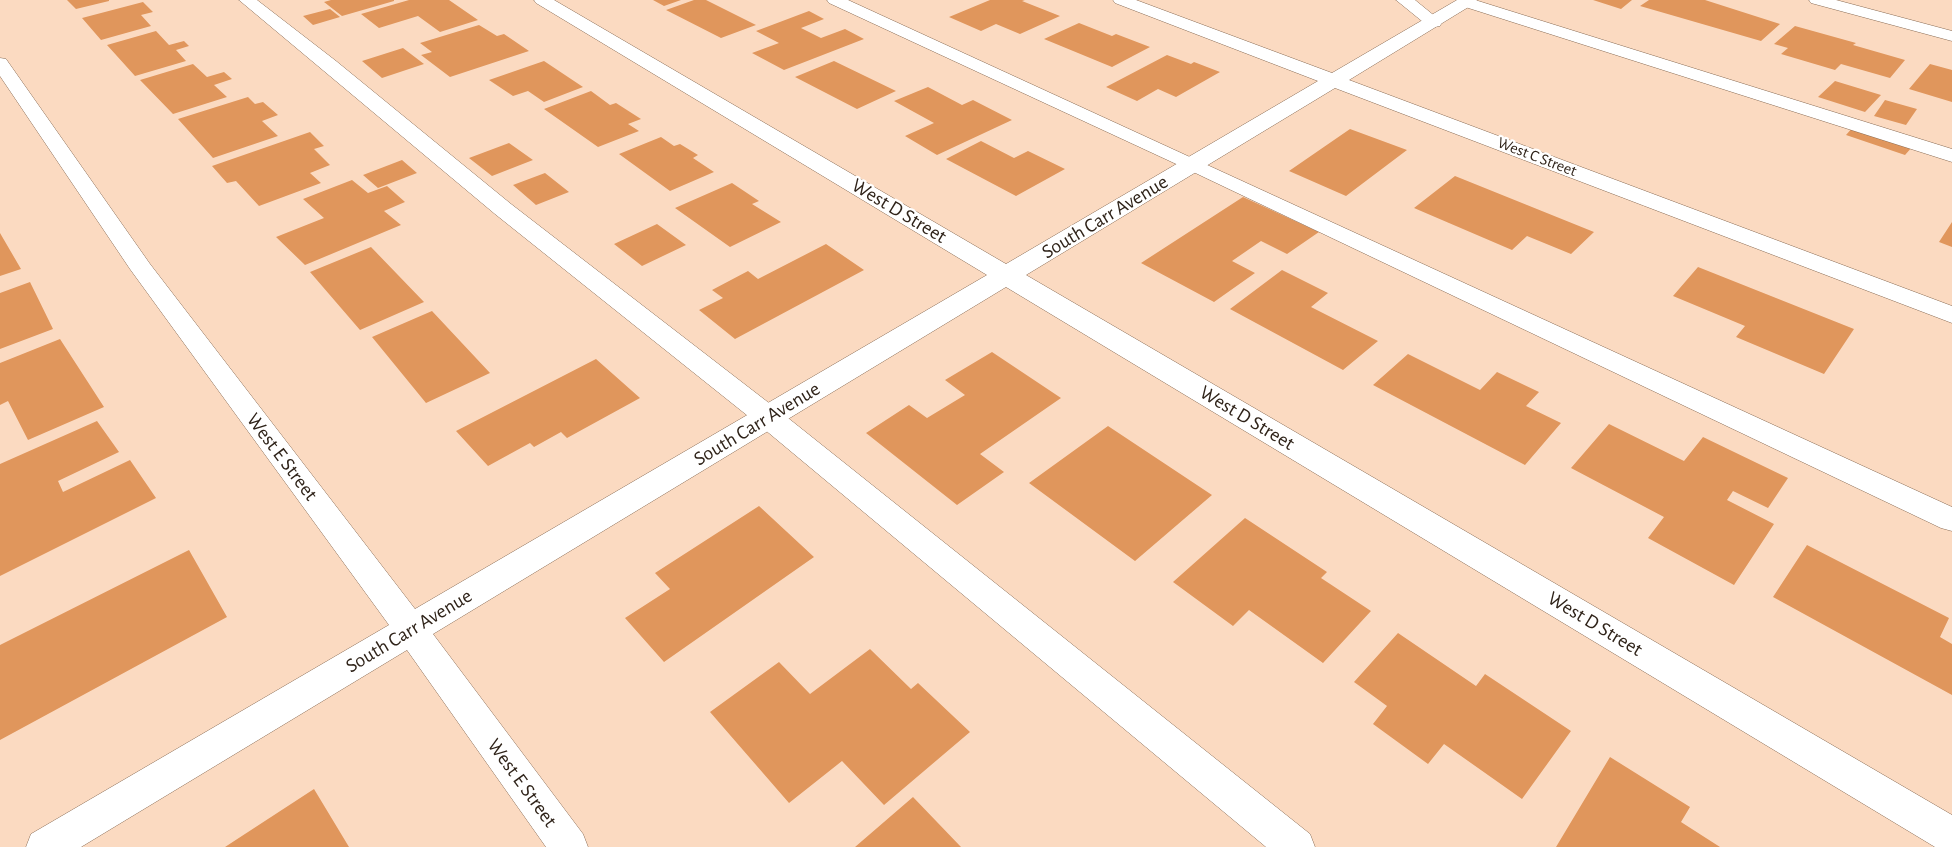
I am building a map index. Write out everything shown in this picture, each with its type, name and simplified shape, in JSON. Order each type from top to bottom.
[{"type":"street","points":[[247,0],[503,209],[768,417],[1296,847]]},
{"type":"street","name":"West D Street","points":[[542,0],[1952,836]]},
{"type":"street","points":[[835,0],[1194,165],[1952,520]]},
{"type":"street","name":"West C Street","points":[[1121,0],[1952,315]]},
{"type":"street","points":[[1404,0],[1434,22]]},
{"type":"street","points":[[1817,0],[1952,36]]},
{"type":"street","points":[[1467,1],[1952,156]]},
{"type":"street","name":"South Carr Avenue","points":[[44,847],[1467,1]]},
{"type":"street","name":"West E Street","points":[[0,64],[142,269],[411,629],[569,847]]},
{"type":"building","points":[[67,0],[109,0],[109,1],[76,9]]},
{"type":"building","points":[[331,0],[394,1],[342,16],[324,2]]},
{"type":"building","points":[[409,0],[449,0],[478,20],[440,32],[418,16],[379,28],[361,14]]},
{"type":"building","points":[[653,0],[681,0],[664,6]]},
{"type":"building","points":[[694,0],[706,0],[756,25],[721,38],[666,10]]},
{"type":"building","points":[[990,0],[1025,0],[1022,1],[1060,16],[1020,34],[996,24],[981,31],[949,17]]},
{"type":"building","points":[[1593,0],[1632,0],[1621,9]]},
{"type":"building","points":[[1649,0],[1705,0],[1780,24],[1761,41],[1640,6]]},
{"type":"building","points":[[143,2],[153,12],[141,15],[151,26],[101,40],[82,18]]},
{"type":"building","points":[[330,9],[340,17],[313,25],[303,16]]},
{"type":"building","points":[[809,11],[824,19],[801,28],[821,38],[845,29],[864,39],[784,70],[752,53],[779,43],[756,31]]},
{"type":"building","points":[[1079,23],[1112,36],[1116,34],[1150,47],[1112,67],[1044,39]]},
{"type":"building","points":[[479,25],[497,36],[504,34],[529,51],[450,77],[421,55],[432,52],[420,43]]},
{"type":"building","points":[[1795,26],[1856,43],[1853,45],[1905,60],[1890,78],[1841,64],[1835,70],[1781,54],[1788,48],[1774,44]]},
{"type":"building","points":[[156,31],[169,45],[184,41],[189,46],[176,50],[186,61],[135,76],[107,45]]},
{"type":"building","points":[[403,48],[424,64],[382,78],[362,61]]},
{"type":"building","points":[[1167,55],[1191,64],[1194,62],[1220,72],[1176,97],[1158,89],[1137,101],[1106,87]]},
{"type":"building","points":[[544,61],[583,87],[544,102],[528,91],[513,96],[489,80]]},
{"type":"building","points":[[834,61],[896,91],[857,109],[795,77]]},
{"type":"building","points":[[193,64],[207,77],[224,72],[232,79],[214,85],[227,97],[173,114],[140,80]]},
{"type":"building","points":[[1930,64],[1952,70],[1952,102],[1909,89]]},
{"type":"building","points":[[1835,81],[1881,95],[1865,112],[1818,97]]},
{"type":"building","points":[[928,87],[962,105],[973,100],[1012,120],[937,155],[905,136],[934,123],[894,101]]},
{"type":"building","points":[[591,91],[610,105],[616,103],[641,119],[628,124],[639,131],[598,147],[544,109]]},
{"type":"building","points":[[248,97],[255,104],[263,102],[278,115],[262,121],[278,136],[213,158],[178,119]]},
{"type":"building","points":[[1885,100],[1917,109],[1906,125],[1874,116]]},
{"type":"building","points":[[1853,127],[1913,146],[1905,155],[1846,135]]},
{"type":"building","points":[[1350,129],[1407,150],[1346,196],[1289,171]]},
{"type":"building","points":[[310,132],[324,146],[314,149],[330,165],[310,173],[321,183],[259,206],[236,181],[227,183],[212,166]]},
{"type":"building","points":[[661,137],[674,146],[680,144],[698,155],[693,158],[714,172],[670,191],[619,154]]},
{"type":"building","points":[[981,141],[1014,158],[1028,151],[1065,169],[1016,196],[946,159]]},
{"type":"building","points":[[509,143],[533,160],[492,176],[469,158]]},
{"type":"building","points":[[402,160],[417,173],[378,188],[363,175]]},
{"type":"building","points":[[545,173],[569,192],[536,205],[513,185]]},
{"type":"building","points":[[1455,176],[1594,232],[1571,254],[1527,236],[1512,250],[1414,208]]},
{"type":"building","points":[[352,180],[368,193],[387,186],[405,202],[384,211],[401,225],[305,265],[276,237],[324,218],[303,199]]},
{"type":"building","points":[[732,183],[759,201],[752,204],[781,222],[730,247],[675,208]]},
{"type":"building","points":[[1243,197],[1319,232],[1287,254],[1261,241],[1232,261],[1255,273],[1214,302],[1141,263]]},
{"type":"building","points":[[1952,222],[1952,247],[1939,242]]},
{"type":"building","points":[[657,224],[686,245],[642,266],[614,244]]},
{"type":"building","points":[[0,233],[21,269],[0,276]]},
{"type":"building","points":[[826,244],[864,270],[735,339],[699,310],[723,298],[712,290],[748,271],[758,279]]},
{"type":"building","points":[[371,247],[424,302],[360,330],[310,272]]},
{"type":"building","points":[[1698,267],[1854,329],[1824,374],[1736,337],[1745,326],[1673,296]]},
{"type":"building","points":[[1282,270],[1328,293],[1311,307],[1378,341],[1343,370],[1230,309]]},
{"type":"building","points":[[30,282],[53,329],[0,349],[0,293]]},
{"type":"building","points":[[432,311],[490,373],[426,403],[372,337]]},
{"type":"building","points":[[60,339],[104,407],[28,440],[8,401],[0,405],[0,363]]},
{"type":"building","points":[[992,352],[1061,398],[980,454],[1004,472],[957,505],[866,433],[909,405],[927,418],[965,395],[945,380]]},
{"type":"building","points":[[1408,354],[1480,390],[1497,372],[1539,392],[1526,406],[1561,423],[1525,465],[1373,385]]},
{"type":"building","points":[[596,359],[640,398],[567,438],[561,432],[534,447],[530,443],[488,466],[456,431]]},
{"type":"building","points":[[97,421],[119,452],[58,481],[63,492],[130,460],[156,498],[0,576],[0,464]]},
{"type":"building","points":[[1609,424],[1684,461],[1703,437],[1788,478],[1768,508],[1733,491],[1727,500],[1774,524],[1734,585],[1648,538],[1664,517],[1571,468]]},
{"type":"building","points":[[1108,426],[1212,495],[1135,561],[1029,483]]},
{"type":"building","points":[[759,506],[814,557],[664,662],[625,618],[670,589],[655,573]]},
{"type":"building","points":[[1245,518],[1327,572],[1321,578],[1371,611],[1323,663],[1249,610],[1233,626],[1173,582]]},
{"type":"building","points":[[1807,545],[1949,618],[1940,637],[1952,644],[1952,695],[1773,597]]},
{"type":"building","points":[[189,550],[227,617],[0,740],[0,645]]},
{"type":"building","points":[[1398,633],[1476,686],[1485,674],[1571,731],[1522,799],[1444,744],[1428,764],[1373,724],[1387,706],[1354,682]]},
{"type":"building","points":[[870,649],[911,689],[918,683],[970,732],[884,805],[842,761],[789,803],[710,712],[779,662],[810,694]]},
{"type":"building","points":[[1610,757],[1690,807],[1681,822],[1720,847],[1556,847]]},
{"type":"building","points":[[314,789],[349,847],[225,847]]},
{"type":"building","points":[[913,797],[961,847],[855,847]]}]
